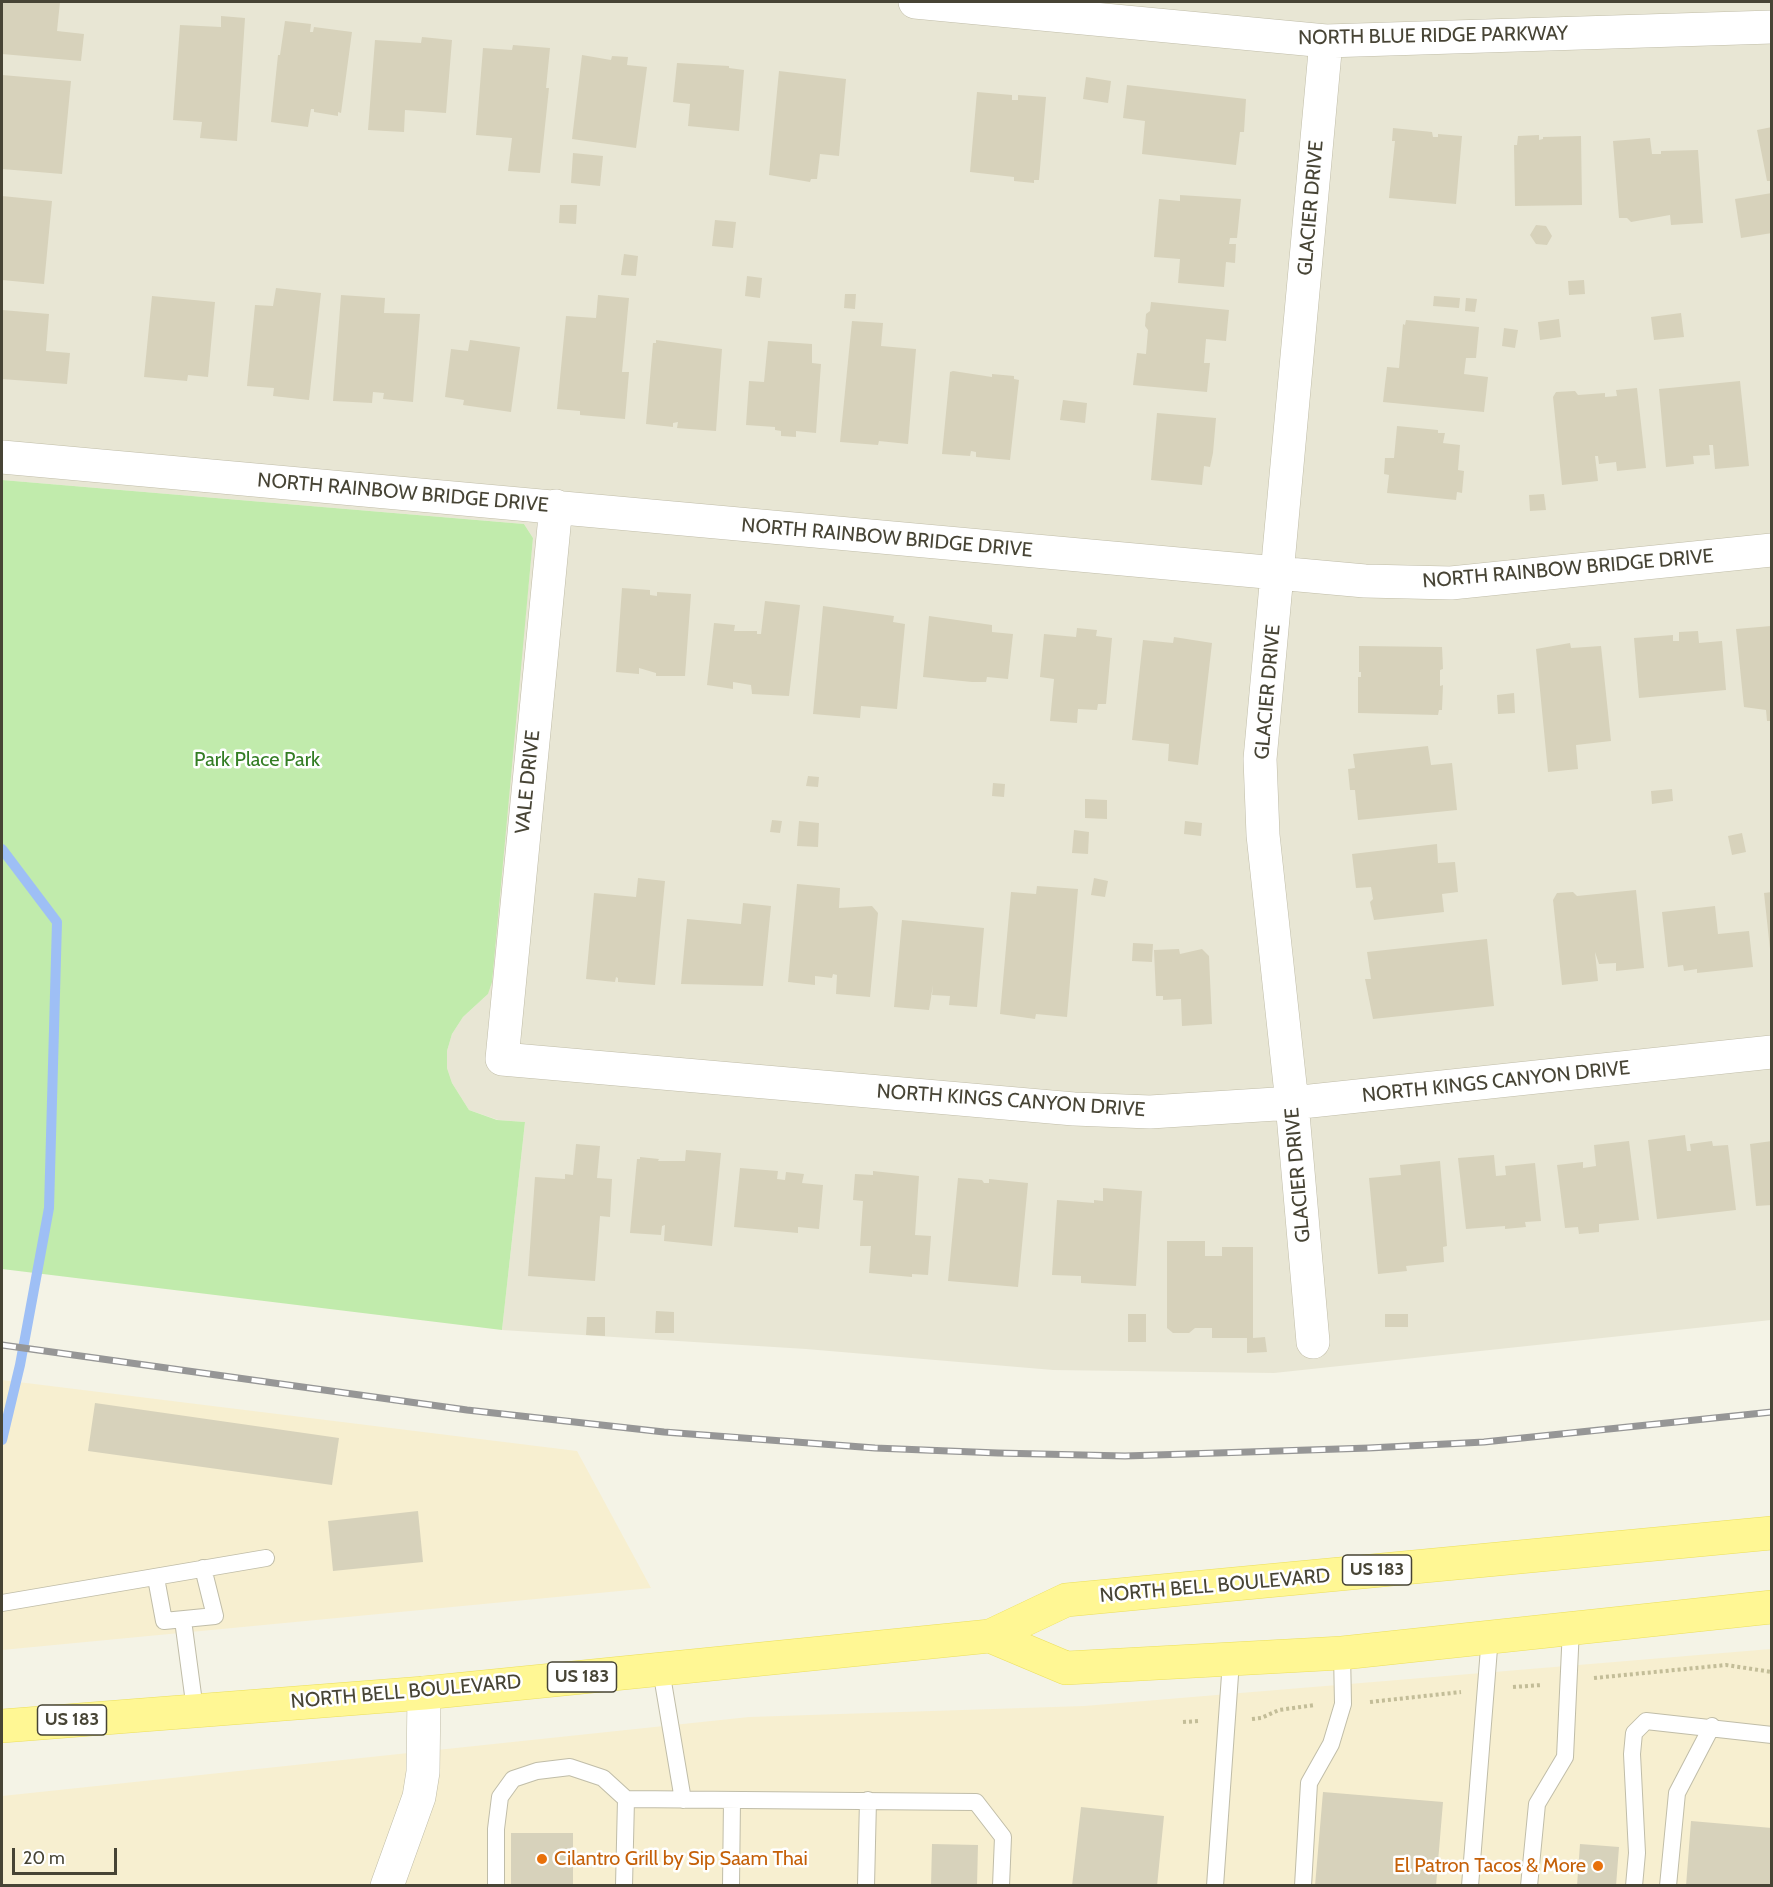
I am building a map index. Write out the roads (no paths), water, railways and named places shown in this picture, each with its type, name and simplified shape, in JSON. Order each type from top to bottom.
[{"type":"main road","name":"NORTH BELL BOULEVARD","points":[[2,1726],[424,1693],[990,1636],[1066,1600],[1772,1533]]},
{"type":"main road","name":"NORTH BELL BOULEVARD","points":[[990,1636],[1066,1668],[1231,1661],[1342,1653],[1772,1607]]},
{"type":"street","name":"NORTH BLUE RIDGE PARKWAY","points":[[915,2],[1326,41],[1772,27]]},
{"type":"street","name":"GLACIER DRIVE","points":[[1313,1342],[1292,1103],[1263,835],[1260,759],[1279,575],[1326,41]]},
{"type":"street","name":"NORTH RAINBOW BRIDGE DRIVE","points":[[2,457],[556,506],[1279,575],[1365,581],[1451,583],[1772,550]]},
{"type":"street","name":"VALE DRIVE","points":[[502,1059],[556,506]]},
{"type":"street","name":"NORTH KINGS CANYON DRIVE","points":[[502,1059],[1074,1109],[1150,1112],[1292,1103],[1772,1052]]},
{"type":"street","points":[[387,1886],[419,1797],[423,1772],[424,1693]]},
{"type":"lane","points":[[2,1603],[266,1558]]},
{"type":"lane","points":[[156,1578],[164,1621],[214,1616],[203,1568]]},
{"type":"lane","points":[[183,1620],[195,1710]]},
{"type":"lane","points":[[1529,1886],[1537,1804],[1565,1757],[1571,1628]]},
{"type":"lane","points":[[1470,1886],[1490,1636]]},
{"type":"lane","points":[[1303,1886],[1309,1783],[1331,1744],[1342,1704],[1342,1653]]},
{"type":"lane","points":[[1215,1886],[1231,1661]]},
{"type":"lane","points":[[661,1670],[683,1800]]},
{"type":"lane","points":[[1634,1886],[1637,1853],[1632,1754],[1634,1733],[1646,1721],[1712,1726],[1772,1735]]},
{"type":"lane","points":[[1668,1886],[1677,1793],[1712,1726]]},
{"type":"lane","points":[[496,1886],[496,1829],[500,1797],[513,1779],[537,1771],[570,1767],[603,1778],[626,1799],[976,1802],[1003,1837],[1001,1886]]},
{"type":"lane","points":[[624,1886],[626,1799]]},
{"type":"lane","points":[[731,1886],[732,1800]]},
{"type":"lane","points":[[866,1886],[868,1800]]},
{"type":"waterway","points":[[2,849],[57,922],[49,1208],[20,1365],[2,1440]]},
{"type":"railway","points":[[2,1345],[467,1410],[664,1432],[875,1448],[998,1453],[1125,1456],[1484,1442],[1772,1412]]},
{"type":"place","name":"Cilantro Grill by Sip Saam Thai","points":[[542,1859]]},
{"type":"place","name":"El Patron Tacos & More","points":[[1598,1866]]},
{"type":"park label","name":"Park Place Park","points":[[257,760]]}]
